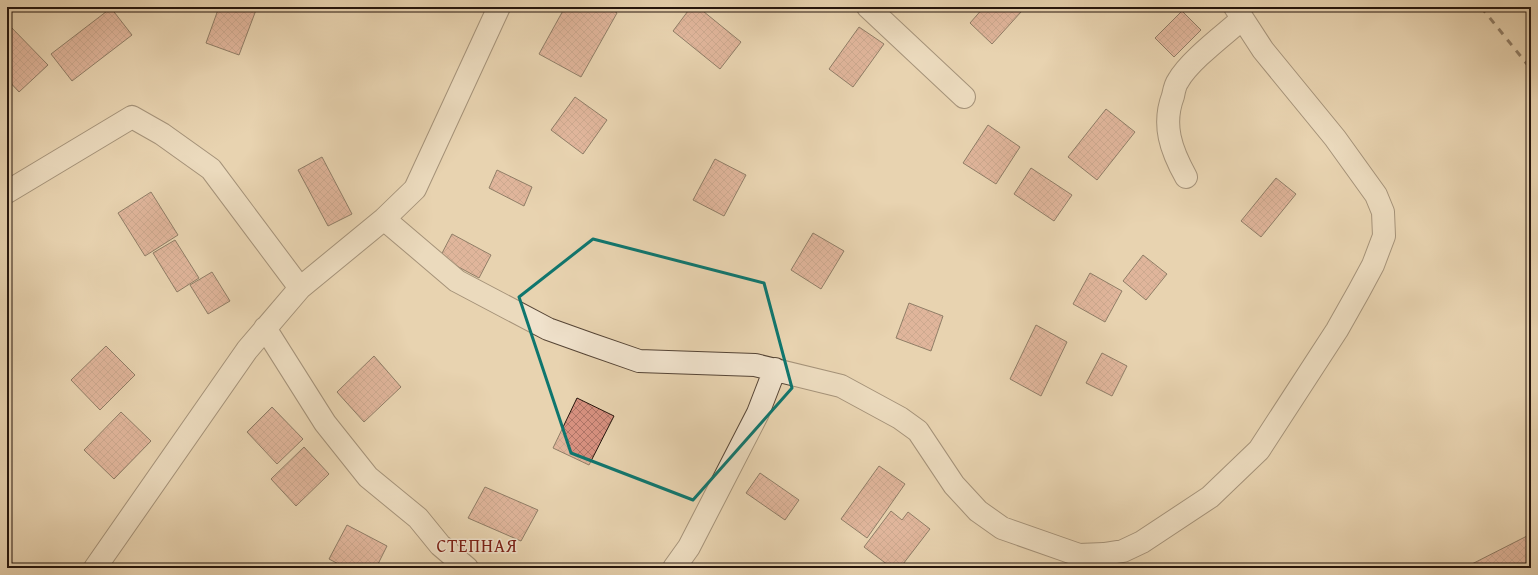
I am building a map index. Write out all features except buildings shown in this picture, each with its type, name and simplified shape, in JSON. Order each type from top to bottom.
[{"type":"street","points":[[95,568],[247,350],[265,328],[300,288],[384,219],[415,189],[500,7]]},
{"type":"street","points":[[868,7],[964,98]]},
{"type":"street","points":[[384,219],[456,282],[548,329],[639,361],[755,365],[841,386],[900,418],[918,431],[954,485],[978,510],[1002,528],[1079,556],[1123,551],[1142,542],[1210,496],[1259,450],[1284,413],[1359,292],[1373,265],[1384,236],[1383,212],[1376,195],[1335,138],[1263,50],[1238,13],[1178,81],[1168,111],[1168,132],[1178,164],[1186,177]]},
{"type":"street","points":[[7,192],[132,117],[162,134],[211,169],[300,288]]},
{"type":"street","points":[[265,328],[325,423],[368,477],[418,518],[440,545],[467,568]]},
{"type":"street","points":[[674,568],[689,547],[758,413],[775,369]]},
{"type":"highlighted area","points":[[593,239],[764,283],[792,388],[693,500],[571,453],[519,297]]},
{"type":"railway","points":[[1481,7],[1531,69]]},
{"type":"district","name":"СТЕПНАЯ","points":[[477,545]]}]
